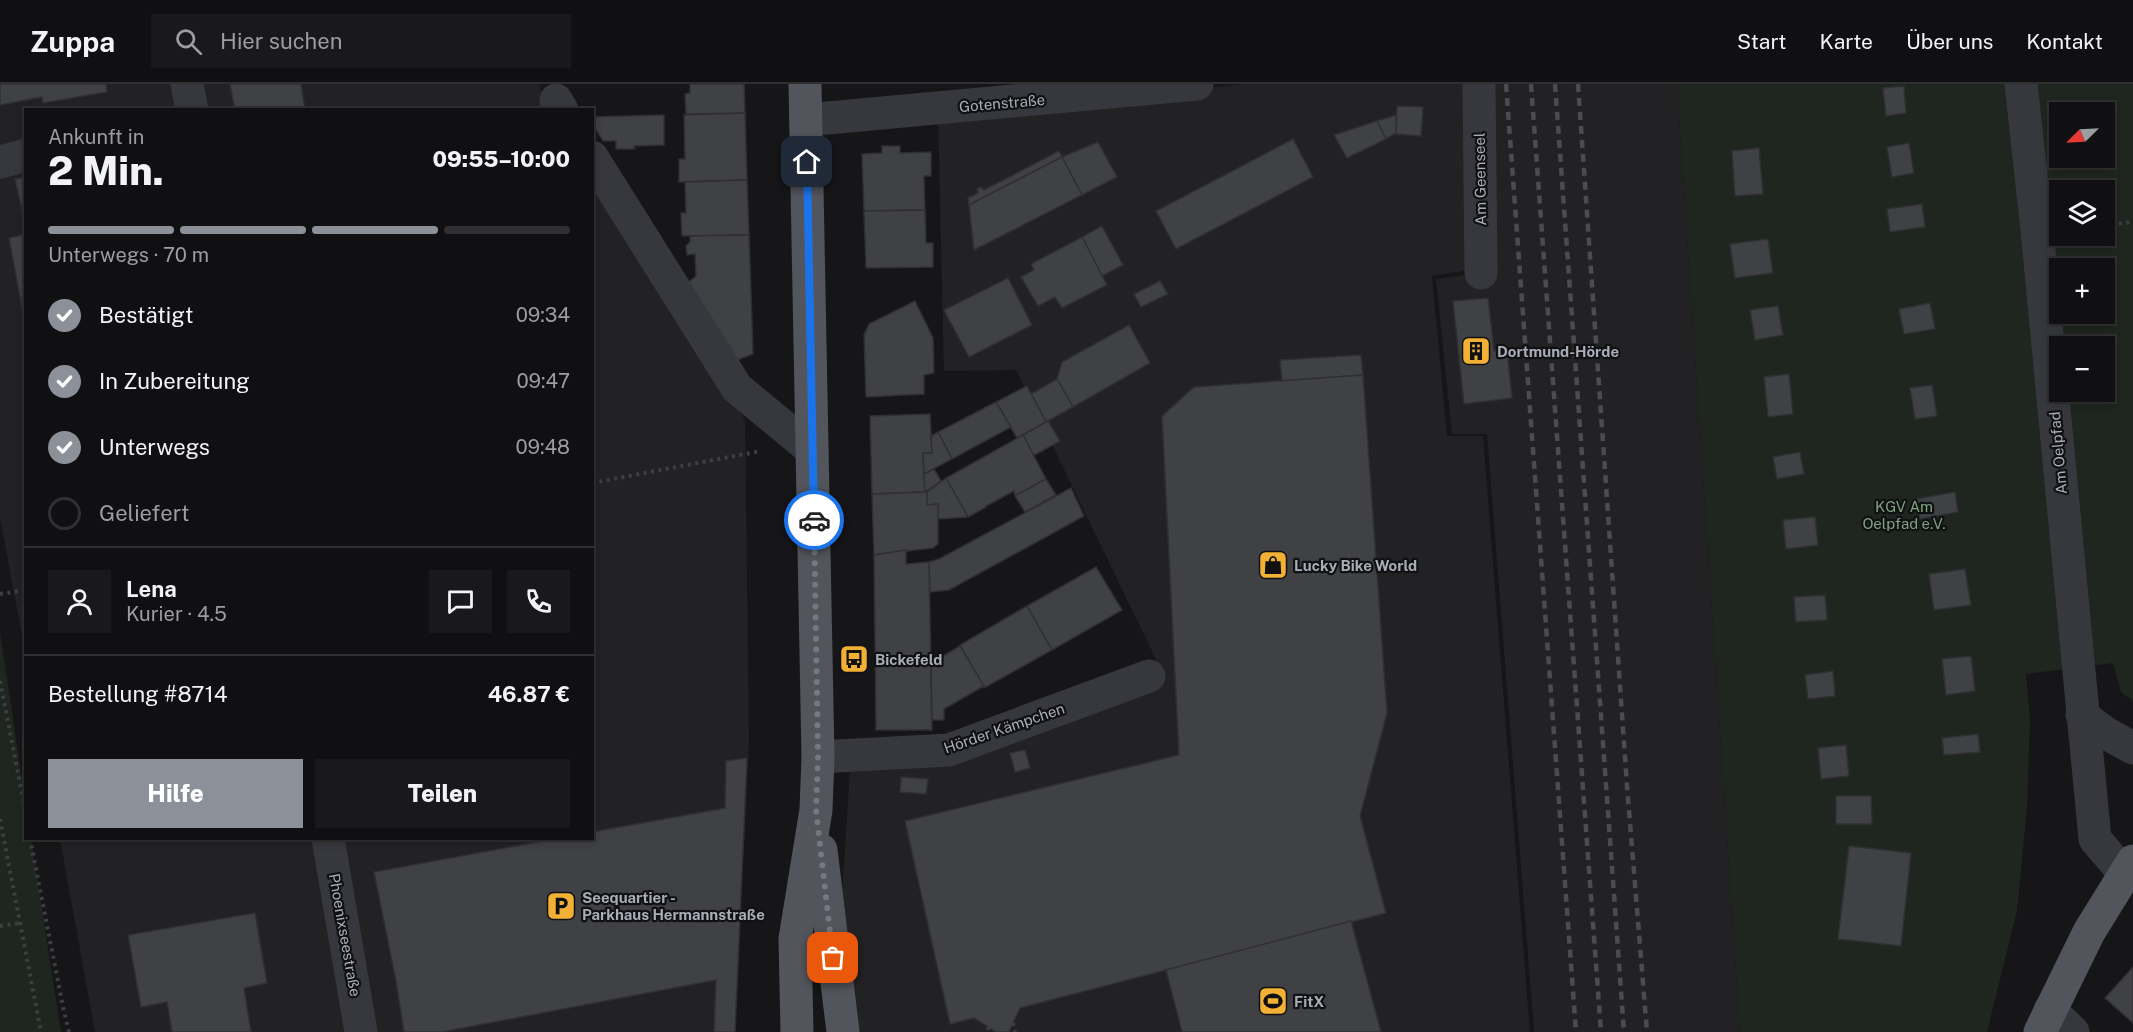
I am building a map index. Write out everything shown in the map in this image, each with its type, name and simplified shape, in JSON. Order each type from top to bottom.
[{"type":"main road","points":[[797,1032],[795,939],[816,810],[818,757],[805,84]]},
{"type":"main road","points":[[816,810],[843,1032]]},
{"type":"main road","points":[[2054,1025],[2089,932],[2128,867]]},
{"type":"street","points":[[187,84],[192,108]]},
{"type":"street","name":"Gotenstraße","points":[[806,120],[1197,84]]},
{"type":"street","name":"Am Geenseel","points":[[1479,84],[1481,273]]},
{"type":"street","name":"Am Oelpfad","points":[[2021,84],[2095,839],[2128,867]]},
{"type":"street","points":[[0,162],[24,156]]},
{"type":"street","points":[[594,162],[737,388],[812,450]]},
{"type":"street","name":"Hörder Kämpchen","points":[[818,757],[949,750],[1149,676]]},
{"type":"street","points":[[2082,715],[2104,732],[2133,748]]},
{"type":"street","name":"Phoenixseestraße","points":[[328,840],[361,1032]]},
{"type":"path","points":[[2115,224],[2133,222]]},
{"type":"path","points":[[594,483],[765,451]]},
{"type":"path","points":[[0,594],[24,590]]},
{"type":"path","points":[[0,681],[24,804]]},
{"type":"path","points":[[0,819],[41,1032]]},
{"type":"path","points":[[30,840],[69,1032]]},
{"type":"path","points":[[0,926],[20,923]]},
{"type":"path","points":[[1013,1023],[1015,1032]]},
{"type":"shaded area","points":[[0,84],[539,84],[548,108],[24,108],[24,647],[0,517]]},
{"type":"shaded area","points":[[1244,84],[1470,84],[1476,269],[1432,276],[1447,436],[1483,436],[1530,1032],[857,1032],[841,913],[850,769],[1164,676],[1016,370],[944,371],[938,114]]},
{"type":"shaded area","points":[[1475,84],[1677,84],[1740,1032],[1534,1032],[1487,434],[1452,434],[1436,279],[1481,273]]},
{"type":"shaded area","points":[[594,192],[745,420],[749,740],[735,1032],[95,1032],[60,840],[594,840]]},
{"type":"green space","name":"KGV Am Oelpfad e.V.","points":[[1677,84],[2133,84],[2133,701],[2121,692],[2113,663],[2026,674],[2030,720],[2027,807],[2017,911],[1987,1032],[1740,1032]]},
{"type":"green space","points":[[0,631],[24,793],[24,840],[31,840],[61,1032],[0,1032]]},
{"type":"building","points":[[0,84],[106,84],[107,92],[43,103],[42,97],[0,105]]},
{"type":"building","points":[[230,84],[301,84],[305,108],[235,108]]},
{"type":"building","points":[[690,84],[744,84],[745,113],[686,114],[685,94],[690,93]]},
{"type":"building","points":[[1904,86],[1906,113],[1886,116],[1883,88]]},
{"type":"building","points":[[1397,106],[1423,107],[1421,136],[1396,134]]},
{"type":"building","points":[[745,113],[747,180],[679,182],[679,159],[685,159],[684,115]]},
{"type":"building","points":[[664,115],[664,145],[616,149],[616,141],[603,141],[594,126],[594,117]]},
{"type":"building","points":[[1396,115],[1396,133],[1386,139],[1377,121]]},
{"type":"building","points":[[1377,121],[1386,139],[1347,158],[1334,135]]},
{"type":"building","points":[[1293,139],[1313,177],[1176,249],[1156,211]]},
{"type":"building","points":[[1098,142],[1117,177],[1082,195],[1062,157]]},
{"type":"building","points":[[1909,143],[1914,173],[1892,177],[1887,147]]},
{"type":"building","points":[[882,146],[900,146],[900,153],[931,152],[931,176],[924,176],[925,210],[864,211],[862,154],[882,153]]},
{"type":"building","points":[[1759,148],[1763,194],[1735,196],[1732,151]]},
{"type":"building","points":[[1059,151],[1062,157],[969,205],[968,198],[978,193],[977,189],[981,187],[984,190]]},
{"type":"building","points":[[1062,157],[1082,195],[974,250],[969,205]]},
{"type":"building","points":[[24,177],[24,219],[15,179]]},
{"type":"building","points":[[747,180],[749,235],[682,236],[681,213],[686,213],[685,182]]},
{"type":"building","points":[[1922,204],[1925,227],[1890,232],[1887,209]]},
{"type":"building","points":[[925,210],[926,243],[933,243],[933,267],[866,268],[864,211]]},
{"type":"building","points":[[1102,226],[1123,265],[1102,276],[1082,237]]},
{"type":"building","points":[[24,234],[24,313],[23,313],[9,238]]},
{"type":"building","points":[[749,235],[753,354],[734,361],[688,283],[696,276],[695,254],[687,255],[686,246],[690,242],[690,236]]},
{"type":"building","points":[[1082,237],[1107,285],[1062,308],[1055,297],[1038,306],[1021,277],[1034,270],[1031,264]]},
{"type":"building","points":[[1768,239],[1773,273],[1735,278],[1730,244]]},
{"type":"building","points":[[1008,278],[1032,325],[969,357],[944,310]]},
{"type":"building","points":[[1160,281],[1168,294],[1141,307],[1134,294]]},
{"type":"building","name":"Dortmund-Hörde","points":[[1488,298],[1494,351],[1507,350],[1512,398],[1464,404],[1453,301]]},
{"type":"building","points":[[915,301],[933,338],[934,373],[924,375],[924,394],[866,397],[864,335],[869,324]]},
{"type":"building","points":[[1930,303],[1935,329],[1904,334],[1899,309]]},
{"type":"building","points":[[1778,306],[1783,335],[1755,340],[1750,310]]},
{"type":"building","points":[[1129,325],[1150,363],[1073,407],[1057,379],[1062,362]]},
{"type":"building","points":[[1361,355],[1363,375],[1282,381],[1280,360]]},
{"type":"building","points":[[1789,374],[1793,414],[1768,417],[1764,377]]},
{"type":"building","name":"Lucky Bike World","points":[[1363,375],[1387,713],[1360,816],[1386,913],[1020,1008],[1009,1032],[996,1032],[974,1018],[950,1024],[905,821],[1179,755],[1162,416],[1194,387]]},
{"type":"building","points":[[1057,379],[1073,407],[1046,422],[1031,394]]},
{"type":"building","points":[[1932,385],[1937,416],[1915,419],[1910,388]]},
{"type":"building","points":[[1027,386],[1046,422],[1017,438],[996,402]]},
{"type":"building","points":[[996,402],[1011,427],[952,459],[938,432]]},
{"type":"building","points":[[930,414],[932,453],[923,453],[925,492],[872,494],[870,416]]},
{"type":"building","points":[[1048,421],[1060,441],[1033,456],[1023,435]]},
{"type":"building","points":[[938,432],[952,459],[924,474],[923,453],[932,453],[931,436]]},
{"type":"building","points":[[1023,435],[1046,479],[1015,496],[1014,491],[968,517],[946,478]]},
{"type":"building","points":[[1800,452],[1804,474],[1777,479],[1773,457]]},
{"type":"building","points":[[934,469],[941,481],[925,492],[924,474]]},
{"type":"building","points":[[946,478],[968,517],[938,519],[938,504],[927,505],[927,492]]},
{"type":"building","points":[[1046,479],[1056,495],[1025,512],[1015,496]]},
{"type":"building","points":[[1071,488],[1084,516],[949,590],[930,592],[929,562],[939,559]]},
{"type":"building","points":[[927,492],[927,505],[938,504],[938,544],[933,548],[874,555],[872,494]]},
{"type":"building","points":[[1955,492],[1958,512],[1920,519],[1916,499]]},
{"type":"building","points":[[1815,517],[1818,545],[1786,549],[1783,520]]},
{"type":"building","points":[[906,550],[906,564],[929,562],[932,730],[876,730],[874,555]]},
{"type":"building","points":[[1096,567],[1122,610],[1052,650],[1027,606]]},
{"type":"building","points":[[1965,569],[1971,605],[1934,610],[1929,574]]},
{"type":"building","points":[[1825,595],[1827,620],[1796,622],[1794,597]]},
{"type":"building","points":[[1027,606],[1052,650],[984,688],[960,645]]},
{"type":"building","points":[[960,646],[984,686],[944,709],[944,720],[932,720],[931,663]]},
{"type":"building","points":[[1971,656],[1975,691],[1946,695],[1942,659]]},
{"type":"building","points":[[1833,671],[1835,696],[1808,699],[1805,675]]},
{"type":"building","points":[[1978,734],[1980,752],[1944,755],[1942,738]]},
{"type":"building","points":[[1846,745],[1849,776],[1821,779],[1818,748]]},
{"type":"building","points":[[1025,750],[1030,768],[1015,772],[1010,753]]},
{"type":"building","name":"Seequartier - Parkhaus Hermannstraße","points":[[747,758],[735,1032],[714,1032],[716,980],[442,1032],[404,1032],[374,872],[548,840],[594,840],[594,832],[725,808],[726,761]]},
{"type":"building","points":[[901,777],[928,779],[926,794],[900,792]]},
{"type":"building","points":[[1836,796],[1871,796],[1872,824],[1836,824]]},
{"type":"building","points":[[1849,846],[1911,853],[1901,946],[1838,939]]},
{"type":"building","points":[[255,913],[267,983],[244,988],[251,1032],[172,1032],[167,1002],[141,1007],[128,935]]},
{"type":"building","name":"FitX","points":[[1351,921],[1381,1032],[1182,1032],[1166,970]]},
{"type":"building","points":[[2133,967],[2133,1023],[2105,998]]},
{"type":"railway","points":[[1506,84],[1576,1032]]},
{"type":"railway","points":[[1531,84],[1601,1032]]},
{"type":"railway","points":[[1555,84],[1624,1032]]},
{"type":"railway","points":[[1578,84],[1627,786],[1647,1032]]},
{"type":"way so far","points":[[814,520],[818,757],[816,810],[833,958]]},
{"type":"place","name":"Dortmund-Hörde","points":[[1476,351]]},
{"type":"place","name":"Lucky Bike World","points":[[1273,565]]},
{"type":"place","name":"Bickefeld","points":[[854,659]]},
{"type":"place","name":"Seequartier - Parkhaus Hermannstraße","points":[[561,906]]},
{"type":"place","name":"FitX","points":[[1273,1001]]},
{"type":"route","points":[[807,162],[814,520]]}]
